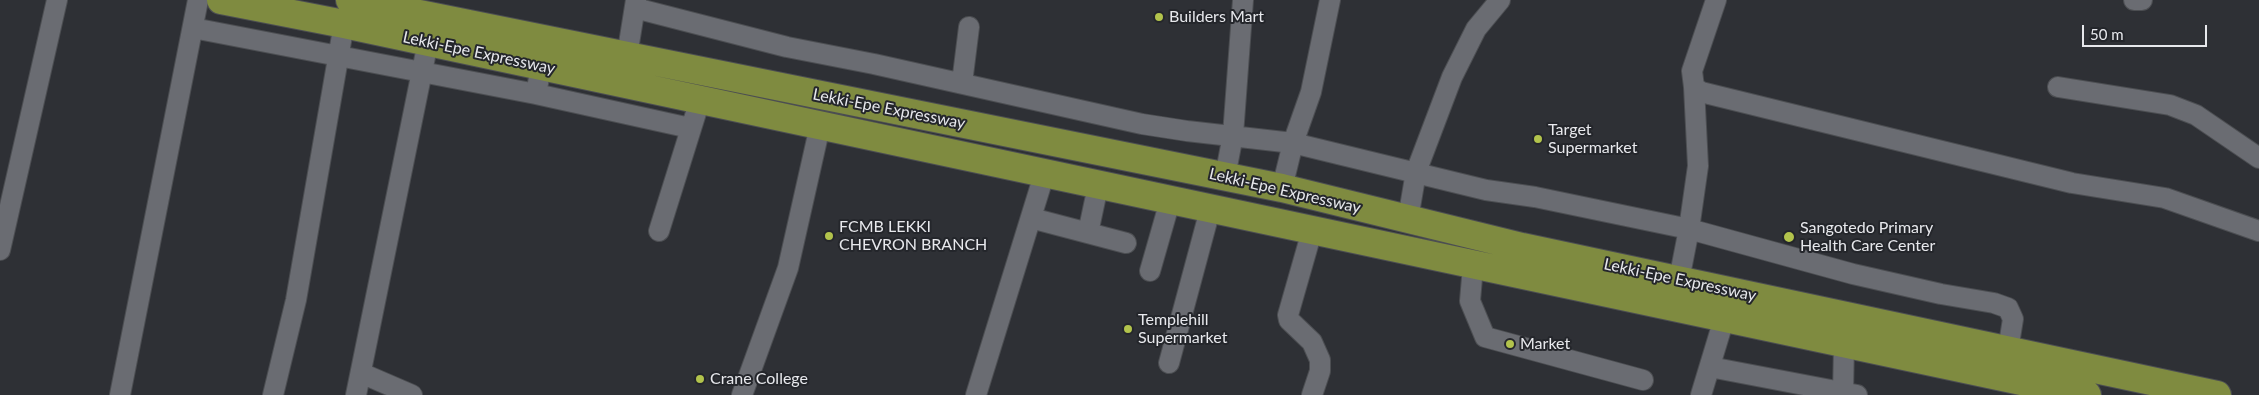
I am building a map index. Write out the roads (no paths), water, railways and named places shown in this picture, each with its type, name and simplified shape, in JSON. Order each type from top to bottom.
[{"type":"highway","name":"Lekki-Epe Expressway","points":[[221,0],[434,20],[627,56],[1282,188],[1522,247],[2217,395]]},
{"type":"highway","name":"Lekki-Epe Expressway","points":[[434,20],[542,67],[2069,393]]},
{"type":"street","points":[[0,248],[57,0]]},
{"type":"street","points":[[120,395],[198,0]]},
{"type":"street","points":[[1225,177],[1233,135],[1243,0]]},
{"type":"street","points":[[1282,188],[1293,143],[1310,92],[1330,0]]},
{"type":"street","points":[[1408,219],[1416,172],[1452,78],[1476,30],[1500,0]]},
{"type":"street","points":[[1679,280],[1698,166],[1692,71],[1716,0]]},
{"type":"street","points":[[2134,0],[2142,0]]},
{"type":"street","points":[[627,56],[636,4],[787,47],[962,83],[1142,124],[1293,143],[1486,190],[1536,197],[1689,229],[1853,274],[1941,294],[1994,303],[2008,308],[2013,319],[2008,350]]},
{"type":"street","points":[[273,395],[296,300],[347,12]]},
{"type":"street","points":[[356,395],[434,20]]},
{"type":"street","points":[[962,83],[969,27]]},
{"type":"street","points":[[193,28],[536,94],[690,128]]},
{"type":"street","points":[[536,94],[542,67]]},
{"type":"street","points":[[1694,87],[1701,92],[2072,183],[2165,198],[2259,232]]},
{"type":"street","points":[[2058,87],[2170,105],[2196,115],[2259,158]]},
{"type":"street","points":[[659,231],[700,100]]},
{"type":"street","points":[[742,395],[788,268],[820,126]]},
{"type":"street","points":[[976,395],[1044,175]]},
{"type":"street","points":[[1088,233],[1098,186]]},
{"type":"street","points":[[1150,271],[1170,201]]},
{"type":"street","points":[[1169,363],[1210,210]]},
{"type":"street","points":[[1031,218],[1126,243]]},
{"type":"street","points":[[1312,231],[1288,315],[1289,320],[1312,342],[1320,360],[1320,371],[1312,395]]},
{"type":"street","points":[[1473,266],[1470,301],[1485,337],[1643,380]]},
{"type":"street","points":[[1701,395],[1724,319]]},
{"type":"street","points":[[1710,367],[1847,394],[1844,344]]},
{"type":"street","points":[[361,373],[412,395]]},
{"type":"place","name":"Builders Mart","points":[[1159,17]]},
{"type":"place","name":"Target Supermarket","points":[[1538,139]]},
{"type":"place","name":"FCMB LEKKI CHEVRON BRANCH","points":[[829,236]]},
{"type":"place","name":"Sangotedo Primary Health Care Center","points":[[1789,237]]},
{"type":"place","name":"Templehill Supermarket","points":[[1128,329]]},
{"type":"place","name":"Market","points":[[1510,344]]},
{"type":"place","name":"Crane College","points":[[700,379]]}]
